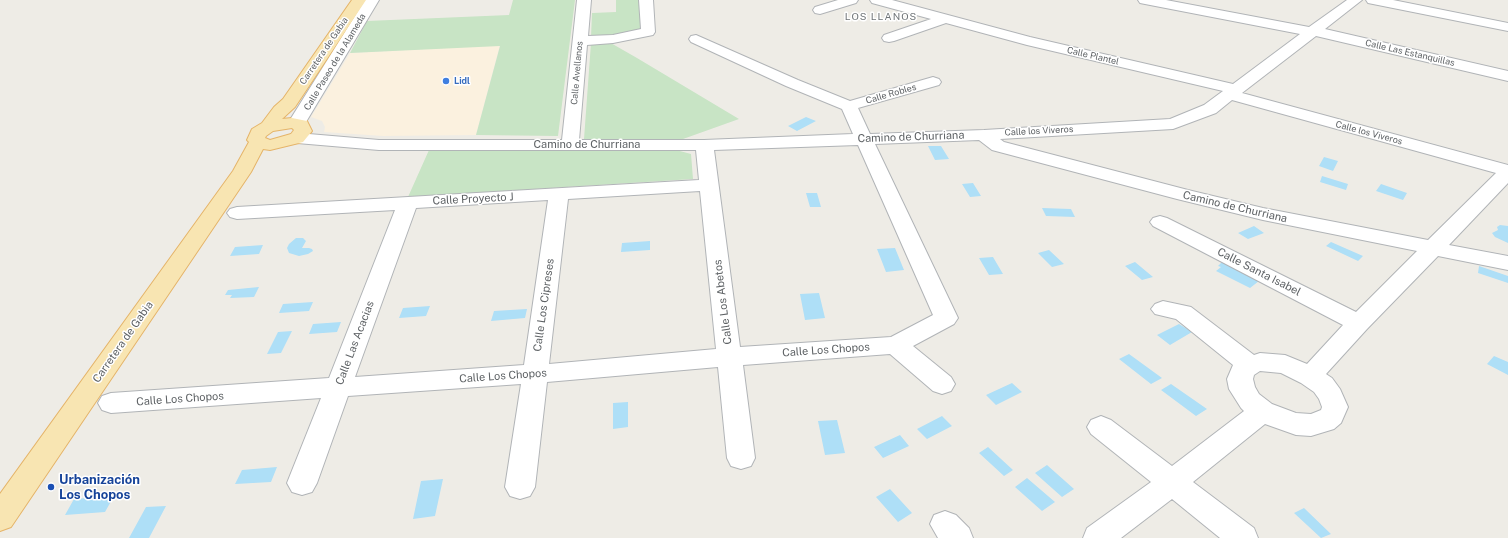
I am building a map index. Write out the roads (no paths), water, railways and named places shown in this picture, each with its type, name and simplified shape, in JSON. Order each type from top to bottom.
[{"type":"main road","name":"Carretera de Gabia","points":[[0,518],[246,166],[258,142],[256,137],[262,130],[268,127],[289,102],[359,0]]},
{"type":"main road","points":[[289,102],[295,128]]},
{"type":"main road","points":[[268,127],[295,128]]},
{"type":"main road","points":[[258,142],[263,144],[278,144],[295,128]]},
{"type":"main road","name":"Carretera de Gabia","points":[[246,166],[278,144]]},
{"type":"street","name":"Calle Paseo de la Alameda","points":[[295,128],[372,0]]},
{"type":"street","name":"Calle Avellanos","points":[[570,145],[584,0]]},
{"type":"street","points":[[580,41],[613,39],[648,32],[646,0]]},
{"type":"street","points":[[820,10],[851,0]]},
{"type":"street","name":"Calle Plantel","points":[[877,0],[948,20],[1232,92]]},
{"type":"street","name":"Calle Las Estanquillas","points":[[1146,0],[1312,31],[1508,76]]},
{"type":"street","name":"Calle los Viveros","points":[[984,135],[1173,124],[1210,109],[1355,0]]},
{"type":"street","points":[[1373,0],[1508,27]]},
{"type":"street","points":[[889,38],[948,20],[964,12]]},
{"type":"street","points":[[696,39],[792,83],[849,106]]},
{"type":"street","name":"Calle Robles","points":[[849,106],[933,82]]},
{"type":"street","name":"Calle los Viveros","points":[[1232,92],[1508,172]]},
{"type":"street","name":"Calle Los Chopos","points":[[111,403],[535,374],[729,357],[895,345],[946,318],[849,106]]},
{"type":"street","name":"Camino de Churriana","points":[[295,128],[330,142],[379,145],[704,145],[984,135],[988,140],[998,146],[1184,195],[1263,214],[1508,264]]},
{"type":"street","name":"Calle Los Abetos","points":[[704,145],[741,458]]},
{"type":"street","points":[[1310,376],[1359,323],[1508,172]]},
{"type":"street","name":"Calle Proyecto J","points":[[236,213],[709,185]]},
{"type":"street","name":"Calle Los Cipreses","points":[[520,487],[559,194]]},
{"type":"street","name":"Calle Las Acacias","points":[[302,483],[408,203]]},
{"type":"street","name":"Calle Santa Isabel","points":[[1160,222],[1359,323]]},
{"type":"street","points":[[1163,309],[1183,314],[1250,365]]},
{"type":"street","points":[[895,345],[942,384]]},
{"type":"street","points":[[1266,362],[1285,364],[1310,376],[1327,391],[1331,396],[1335,407],[1332,416],[1324,422],[1311,425],[1296,424],[1279,419],[1263,411],[1250,401],[1242,390],[1240,379],[1243,370],[1250,365],[1266,362]]},
{"type":"street","points":[[1098,538],[1172,483],[1263,411]]},
{"type":"street","points":[[1101,427],[1243,538]]},
{"type":"water","points":[[806,117],[816,121],[797,131],[788,126]]},
{"type":"water","points":[[928,146],[941,146],[949,159],[935,160]]},
{"type":"water","points":[[1324,157],[1338,161],[1333,171],[1319,166]]},
{"type":"water","points":[[1322,176],[1348,184],[1346,190],[1320,182]]},
{"type":"water","points":[[973,183],[981,196],[970,197],[962,184]]},
{"type":"water","points":[[1381,184],[1407,193],[1403,200],[1376,191]]},
{"type":"water","points":[[806,193],[817,193],[821,207],[810,207]]},
{"type":"water","points":[[1042,208],[1071,209],[1075,217],[1046,216]]},
{"type":"water","points":[[1500,225],[1508,226],[1508,243],[1495,237],[1492,233],[1498,230],[1497,227]]},
{"type":"water","points":[[1254,226],[1264,233],[1248,239],[1238,233]]},
{"type":"water","points":[[296,238],[303,238],[306,241],[302,248],[309,248],[313,251],[299,256],[289,253],[287,248]]},
{"type":"water","points":[[650,241],[650,250],[621,252],[622,243]]},
{"type":"water","points":[[1331,242],[1363,256],[1358,261],[1326,246]]},
{"type":"water","points":[[263,245],[259,254],[230,256],[235,247]]},
{"type":"water","points":[[895,248],[904,270],[886,272],[877,249]]},
{"type":"water","points":[[1049,250],[1064,264],[1052,267],[1038,253]]},
{"type":"water","points":[[993,257],[1003,274],[989,275],[979,258]]},
{"type":"water","points":[[1135,262],[1153,277],[1142,280],[1125,266]]},
{"type":"water","points":[[1222,262],[1259,281],[1250,288],[1216,271],[1221,267],[1218,266]]},
{"type":"water","points":[[1479,266],[1508,276],[1508,283],[1478,273]]},
{"type":"water","points":[[259,287],[254,297],[230,298],[232,295],[225,295],[228,290]]},
{"type":"water","points":[[819,293],[825,318],[805,320],[800,294]]},
{"type":"water","points":[[313,302],[309,311],[279,313],[283,304]]},
{"type":"water","points":[[430,306],[426,316],[399,318],[403,308]]},
{"type":"water","points":[[527,309],[525,318],[491,321],[494,311]]},
{"type":"water","points":[[341,322],[337,332],[309,334],[313,324]]},
{"type":"water","points":[[1179,324],[1192,332],[1170,345],[1157,335]]},
{"type":"water","points":[[292,331],[281,353],[267,354],[278,332]]},
{"type":"water","points":[[1129,354],[1162,378],[1151,384],[1119,359]]},
{"type":"water","points":[[1494,356],[1508,362],[1508,375],[1487,364]]},
{"type":"water","points":[[1012,383],[1022,392],[996,405],[986,395]]},
{"type":"water","points":[[1171,384],[1207,409],[1196,416],[1161,390]]},
{"type":"water","points":[[628,402],[628,427],[613,429],[613,403]]},
{"type":"water","points":[[942,416],[952,426],[927,439],[917,429]]},
{"type":"water","points":[[837,420],[845,453],[825,455],[818,421]]},
{"type":"water","points":[[900,435],[909,446],[883,458],[874,447]]},
{"type":"water","points":[[988,447],[1013,470],[1004,476],[979,453]]},
{"type":"water","points":[[1047,465],[1074,489],[1062,497],[1035,473]]},
{"type":"water","points":[[277,467],[271,482],[235,484],[242,470]]},
{"type":"water","points":[[1027,478],[1055,502],[1042,511],[1015,487]]},
{"type":"water","points":[[443,479],[435,516],[413,519],[421,481]]},
{"type":"water","points":[[890,489],[912,513],[898,522],[876,497]]},
{"type":"water","points":[[114,496],[105,512],[65,515],[74,499]]},
{"type":"water","points":[[166,506],[149,538],[129,538],[146,507]]},
{"type":"water","points":[[1304,508],[1331,534],[1321,538],[1294,513]]},
{"type":"place","name":"Lidl","points":[[446,81]]},
{"type":"place","name":"Urbanización Los Chopos","points":[[51,487]]},
{"type":"district","name":"LOS LLANOS","points":[[881,17]]}]
